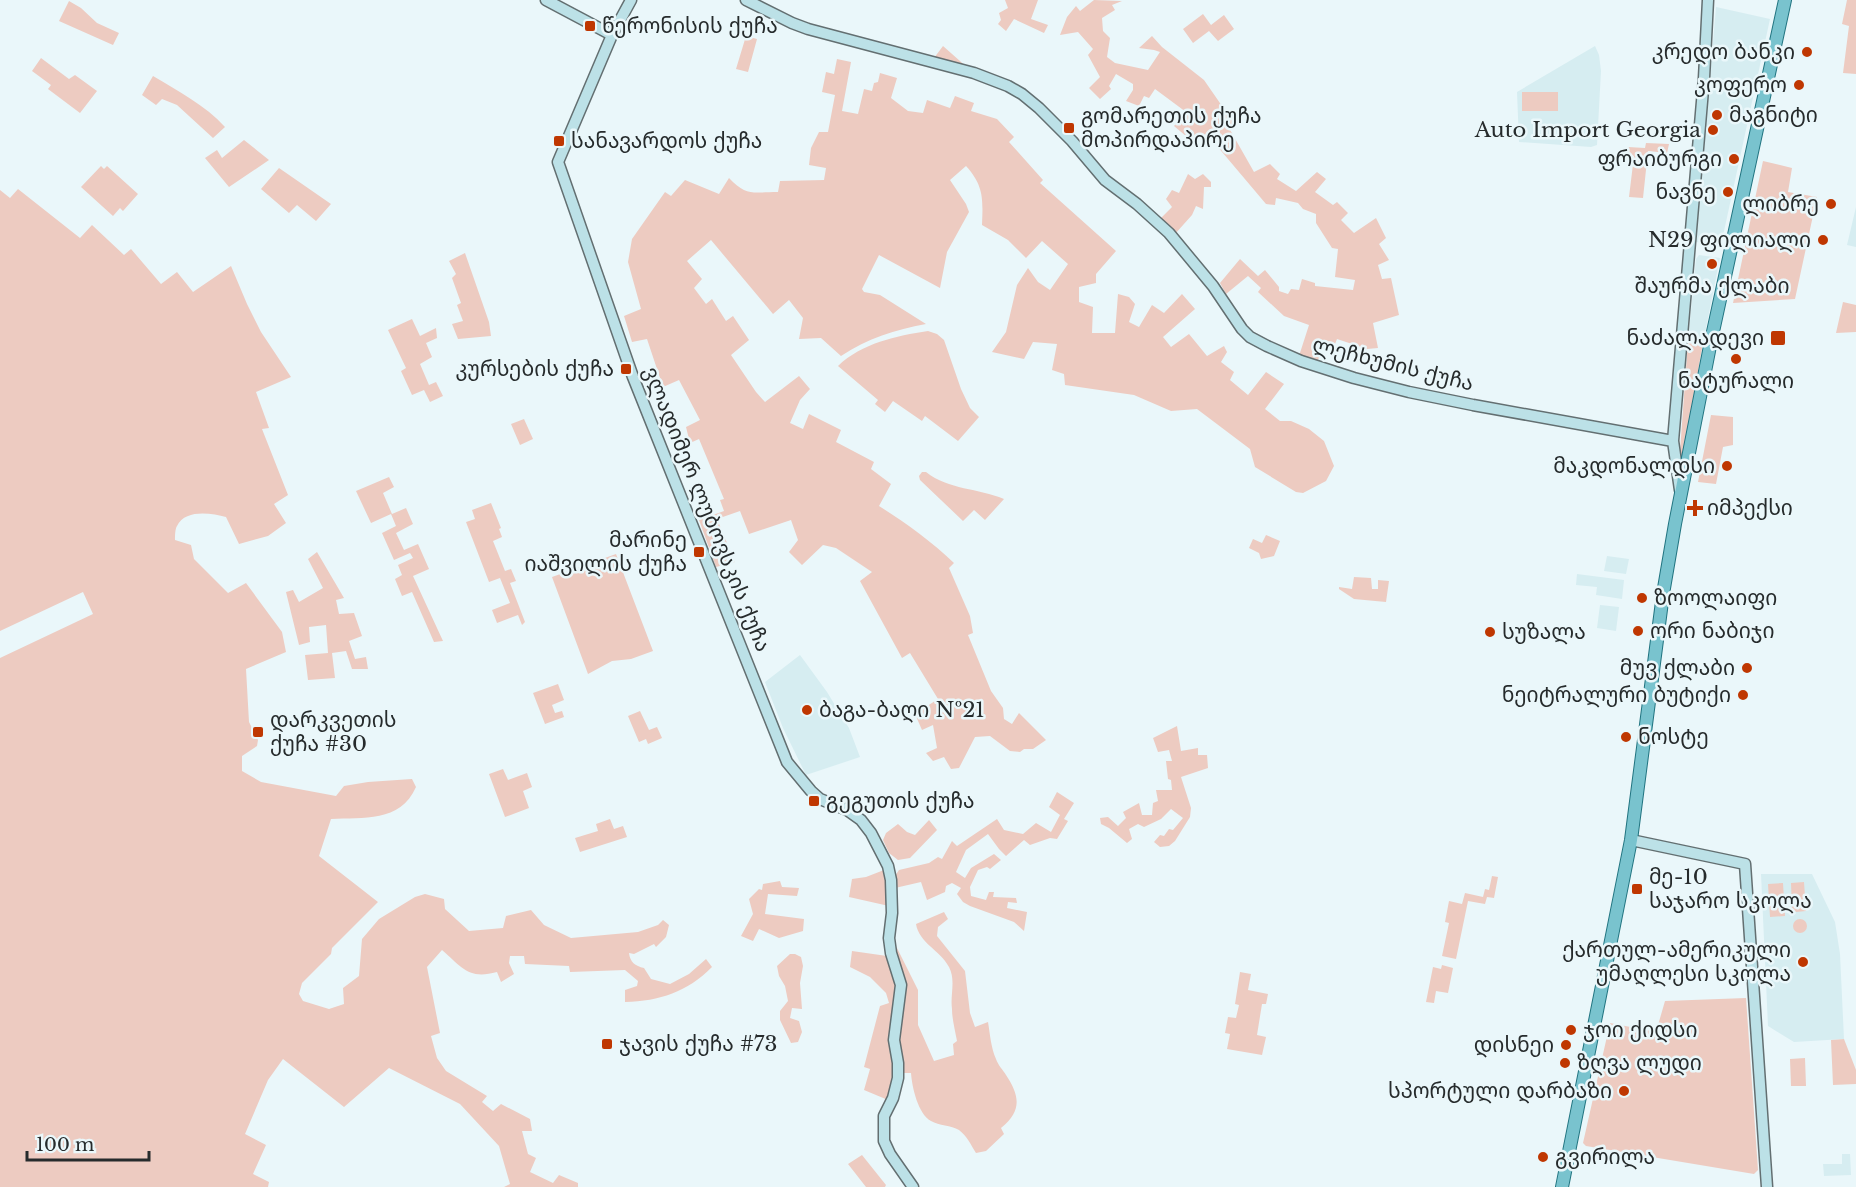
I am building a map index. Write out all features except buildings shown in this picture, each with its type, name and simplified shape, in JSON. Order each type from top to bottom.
[{"type":"main road","points":[[1562,1187],[1631,840],[1664,594],[1680,495],[1785,0]]},
{"type":"street","points":[[546,0],[612,35],[631,0]]},
{"type":"street","name":"ლეჩხუმის ქუჩა","points":[[746,0],[792,23],[825,34],[965,70],[1008,86],[1039,108],[1072,141],[1105,180],[1137,204],[1169,233],[1213,286],[1242,329],[1250,337],[1267,346],[1301,361],[1354,378],[1410,392],[1674,441]]},
{"type":"street","points":[[1680,495],[1674,441],[1703,91],[1708,0]]},
{"type":"street","name":"ვლადიმერ ლუბოვსკის ქუჩა","points":[[612,35],[558,162],[633,377],[787,762],[820,799],[847,810],[861,820],[871,833],[888,866],[892,913],[889,938],[901,985],[894,1040],[898,1078],[893,1098],[884,1116],[884,1142],[913,1187]]},
{"type":"street","points":[[1631,840],[1745,864],[1767,1187]]},
{"type":"shaded area","points":[[1005,0],[1038,0],[1031,19],[1048,25],[1044,33],[1014,19],[1006,31],[998,24],[1001,20],[999,13],[1008,8]]},
{"type":"shaded area","points":[[1094,0],[1122,1],[1112,5],[1115,10],[1102,18],[1103,31],[1110,38],[1107,57],[1115,63],[1148,70],[1160,52],[1139,48],[1152,36],[1162,47],[1204,80],[1222,106],[1241,121],[1229,128],[1254,172],[1270,164],[1280,174],[1277,179],[1296,191],[1317,172],[1326,179],[1315,192],[1333,205],[1337,202],[1348,213],[1341,220],[1354,233],[1376,218],[1386,238],[1379,244],[1389,260],[1378,265],[1382,279],[1391,278],[1399,315],[1373,323],[1378,348],[1367,349],[1337,339],[1335,344],[1325,340],[1317,363],[1299,356],[1309,325],[1284,316],[1258,292],[1261,288],[1248,276],[1226,294],[1220,283],[1240,259],[1258,276],[1265,270],[1279,287],[1279,291],[1288,294],[1291,289],[1299,290],[1302,279],[1315,283],[1315,286],[1353,290],[1355,280],[1335,277],[1338,249],[1332,248],[1316,223],[1316,214],[1303,209],[1298,203],[1276,198],[1275,205],[1266,204],[1217,146],[1203,135],[1193,142],[1174,126],[1186,112],[1155,89],[1149,98],[1144,96],[1139,106],[1126,101],[1133,90],[1133,84],[1116,74],[1109,86],[1111,89],[1100,99],[1089,88],[1100,77],[1088,55],[1093,49],[1078,32],[1060,35],[1067,17],[1076,6],[1080,11]]},
{"type":"shaded area","points":[[1847,0],[1856,0],[1856,74],[1843,73],[1849,26],[1842,24]]},
{"type":"shaded area","points":[[69,1],[81,8],[97,23],[119,33],[113,45],[59,21]]},
{"type":"shaded area","points":[[1716,7],[1770,19],[1721,245],[1696,242]]},
{"type":"shaded area","points":[[1203,14],[1211,25],[1224,15],[1234,29],[1218,41],[1209,31],[1193,43],[1183,29]]},
{"type":"shaded area","points":[[746,36],[757,39],[748,72],[736,69]]},
{"type":"shaded area","points":[[943,46],[969,69],[934,58]]},
{"type":"shaded area","points":[[1595,46],[1601,71],[1597,145],[1591,147],[1519,142],[1517,92]]},
{"type":"shaded area","points":[[41,58],[69,79],[75,75],[97,91],[80,113],[48,89],[51,85],[32,71]]},
{"type":"shaded area","points":[[837,59],[851,62],[842,111],[858,114],[864,89],[872,91],[874,83],[878,82],[880,73],[897,78],[891,98],[908,111],[923,113],[927,100],[950,108],[955,96],[974,103],[971,111],[997,119],[1014,137],[1009,142],[1043,180],[1040,183],[1116,251],[1096,274],[1096,283],[1079,287],[1079,302],[1093,307],[1092,333],[1115,333],[1118,294],[1129,297],[1135,304],[1129,322],[1139,327],[1152,305],[1164,313],[1182,294],[1195,309],[1163,337],[1171,347],[1189,334],[1207,356],[1224,346],[1227,352],[1221,362],[1234,372],[1230,380],[1248,395],[1266,372],[1284,384],[1265,409],[1280,421],[1291,421],[1309,429],[1324,441],[1334,466],[1326,481],[1303,493],[1296,492],[1255,467],[1250,449],[1197,409],[1171,411],[1134,395],[1065,385],[1064,374],[1052,370],[1057,344],[1033,342],[1024,359],[992,352],[1006,332],[1017,285],[1028,268],[1038,282],[1050,290],[1068,264],[1042,241],[1026,258],[1008,240],[982,225],[981,193],[976,180],[966,166],[950,180],[969,212],[947,252],[940,288],[879,255],[862,289],[864,292],[880,295],[926,324],[882,336],[861,344],[841,356],[821,338],[799,339],[803,318],[789,300],[773,314],[711,240],[687,261],[702,279],[694,288],[706,304],[712,299],[726,321],[733,316],[749,340],[731,355],[765,402],[799,376],[810,389],[800,400],[790,423],[803,429],[809,414],[841,430],[836,442],[874,462],[871,469],[891,484],[879,506],[918,533],[954,563],[949,568],[970,616],[973,633],[968,635],[991,691],[1003,708],[1004,719],[1012,724],[1019,713],[1046,740],[1033,749],[1024,749],[1020,752],[1010,751],[990,736],[975,737],[959,768],[951,769],[944,757],[933,761],[926,753],[937,748],[933,725],[922,730],[915,714],[938,699],[910,653],[902,658],[860,581],[872,572],[836,548],[823,545],[802,565],[789,552],[798,540],[791,520],[749,534],[740,511],[717,519],[735,562],[716,567],[699,520],[724,511],[720,500],[724,499],[699,439],[690,443],[686,427],[700,420],[679,380],[663,387],[647,339],[632,342],[624,316],[641,309],[628,262],[632,239],[665,192],[671,196],[685,180],[719,194],[729,178],[746,191],[756,193],[778,192],[780,181],[824,180],[826,168],[809,165],[811,148],[819,132],[828,132],[835,95],[822,92],[826,72],[834,74]]},
{"type":"shaded area","points":[[153,76],[200,105],[225,127],[213,138],[177,105],[162,99],[156,105],[142,95]]},
{"type":"shaded area","points":[[1522,92],[1558,92],[1558,111],[1522,111]]},
{"type":"shaded area","points":[[244,140],[269,160],[229,187],[205,158],[217,150],[222,158]]},
{"type":"shaded area","points":[[1646,143],[1669,144],[1667,153],[1648,151],[1643,198],[1629,197],[1634,156],[1628,153],[1628,147],[1645,148]]},
{"type":"shaded area","points":[[1763,161],[1792,168],[1788,192],[1817,197],[1795,299],[1733,303]]},
{"type":"shaded area","points":[[101,166],[104,169],[107,166],[138,194],[123,211],[120,208],[113,216],[81,187]]},
{"type":"shaded area","points":[[279,168],[331,204],[316,221],[297,205],[289,213],[261,189]]},
{"type":"shaded area","points":[[1188,174],[1195,179],[1203,174],[1211,182],[1211,187],[1204,187],[1203,209],[1196,206],[1192,215],[1175,234],[1159,220],[1172,207],[1166,199],[1172,190],[1179,193]]},
{"type":"shaded area","points":[[18,189],[80,238],[92,225],[124,255],[131,249],[161,284],[177,272],[193,292],[231,266],[261,332],[291,377],[256,392],[269,428],[262,429],[288,495],[274,504],[286,523],[268,536],[239,544],[226,517],[213,514],[192,515],[186,517],[177,526],[175,540],[191,545],[194,559],[228,593],[246,583],[282,632],[286,652],[246,669],[249,722],[258,740],[257,746],[242,756],[242,771],[261,782],[336,796],[344,786],[368,782],[412,779],[416,787],[409,799],[391,812],[380,816],[331,819],[319,856],[378,902],[332,948],[331,954],[302,983],[299,994],[303,1001],[329,1009],[344,1004],[343,988],[359,976],[362,939],[379,919],[415,897],[425,894],[444,899],[445,909],[469,931],[503,928],[506,916],[531,910],[544,925],[571,938],[638,932],[658,925],[663,920],[669,925],[666,937],[656,947],[654,944],[634,954],[629,953],[634,963],[644,968],[651,979],[670,984],[689,974],[706,959],[712,967],[683,989],[650,1000],[625,1002],[625,990],[637,986],[638,981],[625,970],[570,972],[569,966],[525,964],[524,956],[510,956],[509,963],[514,974],[501,982],[497,972],[472,973],[461,967],[442,950],[427,967],[440,1033],[431,1036],[437,1058],[446,1071],[487,1096],[482,1102],[493,1111],[501,1104],[530,1119],[532,1131],[522,1131],[528,1154],[536,1158],[530,1172],[553,1183],[559,1175],[578,1183],[578,1187],[504,1187],[510,1184],[499,1146],[460,1104],[389,1068],[344,1107],[283,1059],[268,1080],[245,1134],[266,1145],[253,1174],[269,1182],[268,1187],[0,1187],[0,658],[93,614],[83,592],[0,631],[0,190],[10,198]]},
{"type":"shaded area","points":[[1856,207],[1856,247],[1847,245]]},
{"type":"shaded area","points":[[465,253],[489,322],[491,336],[458,339],[452,324],[463,321],[457,305],[461,303],[452,278],[456,274],[449,261]]},
{"type":"shaded area","points":[[1699,255],[1720,258],[1703,343],[1688,341],[1696,259]]},
{"type":"shaded area","points":[[1843,302],[1856,305],[1856,332],[1836,333]]},
{"type":"shaded area","points":[[412,319],[420,336],[436,328],[437,338],[426,343],[432,357],[420,364],[429,385],[436,382],[443,396],[430,402],[424,390],[412,395],[401,371],[406,368],[388,330]]},
{"type":"shaded area","points":[[928,331],[944,340],[961,389],[970,408],[979,417],[958,441],[925,416],[922,421],[893,401],[885,412],[875,404],[878,400],[838,366],[847,358],[869,346],[892,338]]},
{"type":"shaded area","points":[[1688,341],[1703,343],[1681,465],[1679,465]]},
{"type":"shaded area","points":[[1711,415],[1733,417],[1733,445],[1723,447],[1716,484],[1698,482]]},
{"type":"shaded area","points":[[524,419],[533,439],[520,445],[511,424]]},
{"type":"shaded area","points":[[922,472],[954,486],[1004,499],[985,520],[974,510],[963,521],[920,480],[919,476]]},
{"type":"shaded area","points":[[389,477],[394,487],[383,493],[392,514],[406,508],[413,524],[396,533],[404,550],[418,544],[429,569],[413,576],[443,641],[434,642],[412,592],[402,596],[395,579],[402,575],[398,565],[413,558],[410,553],[394,560],[382,533],[396,526],[391,514],[371,523],[356,491]]},
{"type":"shaded area","points":[[491,503],[501,528],[499,529],[502,537],[493,541],[505,571],[511,569],[516,581],[510,583],[525,622],[522,625],[518,615],[497,623],[492,610],[510,603],[500,578],[489,582],[466,522],[475,519],[472,510]]},
{"type":"shaded area","points":[[1266,535],[1280,541],[1274,556],[1261,559],[1259,553],[1249,548],[1253,539],[1262,543]]},
{"type":"shaded area","points":[[317,552],[344,598],[336,600],[339,614],[354,613],[362,636],[349,641],[355,659],[366,657],[368,669],[352,669],[346,651],[332,653],[335,678],[308,680],[305,655],[328,653],[326,625],[309,627],[310,642],[299,645],[286,592],[293,590],[299,602],[323,588],[308,559]]},
{"type":"shaded area","points":[[616,554],[653,651],[631,659],[612,661],[588,674],[552,577]]},
{"type":"shaded area","points":[[1607,556],[1629,559],[1626,574],[1604,571]]},
{"type":"shaded area","points":[[1577,574],[1624,580],[1622,599],[1596,595],[1597,587],[1576,585]]},
{"type":"shaded area","points":[[1354,577],[1371,578],[1372,589],[1378,589],[1378,580],[1389,581],[1386,602],[1354,599],[1339,589],[1339,587],[1352,589]]},
{"type":"shaded area","points":[[1600,605],[1619,607],[1616,631],[1597,628]]},
{"type":"shaded area","name":"ბაგა-ბაღი №21","points":[[800,655],[849,728],[860,757],[806,775],[783,728],[765,682]]},
{"type":"shaded area","points":[[558,684],[564,700],[552,705],[555,713],[562,711],[564,717],[545,724],[533,693]]},
{"type":"shaded area","points":[[640,711],[649,730],[657,727],[662,738],[648,744],[646,739],[639,742],[628,716]]},
{"type":"shaded area","points":[[1177,726],[1181,751],[1198,748],[1198,755],[1207,755],[1208,768],[1181,777],[1191,808],[1190,817],[1175,841],[1169,846],[1160,847],[1154,842],[1160,835],[1164,836],[1169,829],[1173,830],[1183,818],[1171,809],[1161,819],[1144,827],[1138,824],[1129,829],[1132,839],[1127,843],[1101,824],[1100,818],[1108,817],[1118,826],[1126,818],[1123,812],[1139,803],[1142,815],[1152,815],[1153,803],[1158,801],[1156,790],[1172,790],[1166,761],[1172,761],[1169,750],[1158,752],[1153,738]]},
{"type":"shaded area","points":[[503,769],[508,780],[527,773],[532,787],[523,791],[529,808],[505,817],[489,774]]},
{"type":"shaded area","points":[[1057,792],[1074,803],[1064,819],[1068,821],[1057,839],[1050,838],[1030,845],[1024,840],[1006,856],[988,834],[966,850],[956,872],[965,878],[971,868],[994,854],[1001,860],[990,869],[987,867],[978,870],[970,887],[971,896],[986,900],[989,892],[994,892],[993,897],[1016,898],[1017,903],[1008,902],[1007,908],[1027,912],[1024,931],[1014,922],[963,902],[957,894],[961,888],[952,883],[946,886],[945,892],[927,900],[921,882],[895,888],[895,876],[899,870],[929,863],[938,857],[942,859],[952,841],[957,846],[997,819],[1004,830],[1023,834],[1036,823],[1051,832],[1060,815],[1049,807]]},
{"type":"shaded area","points":[[610,819],[614,829],[623,826],[627,837],[580,852],[575,838],[598,831],[596,824]]},
{"type":"shaded area","points":[[929,820],[937,830],[910,858],[898,860],[889,853],[883,840],[886,833],[898,824],[907,832],[915,835]]},
{"type":"shaded area","points":[[884,870],[888,885],[889,906],[849,897],[852,879],[866,877]]},
{"type":"shaded area","name":"ქართულ-ამერიკული უმაღლესი სკოლა","points":[[1761,874],[1812,874],[1835,922],[1840,954],[1844,1039],[1794,1042],[1768,1026]]},
{"type":"shaded area","points":[[1492,876],[1498,877],[1494,898],[1487,897],[1485,904],[1468,901],[1456,959],[1442,956],[1449,923],[1445,922],[1449,901],[1462,904],[1465,893],[1483,897],[1485,889],[1489,890]]},
{"type":"shaded area","points":[[780,881],[782,887],[799,888],[797,896],[768,894],[765,914],[804,919],[803,931],[779,938],[759,929],[753,941],[741,936],[753,914],[749,899],[759,889],[762,890],[763,884]]},
{"type":"shaded area","points":[[1804,882],[1806,911],[1796,912],[1792,909],[1791,883]]},
{"type":"shaded area","points":[[1783,883],[1785,916],[1770,917],[1768,884]]},
{"type":"shaded area","points":[[944,912],[948,919],[938,927],[937,936],[965,971],[970,1013],[975,1027],[988,1022],[994,1055],[1011,1083],[1017,1103],[1013,1116],[1001,1128],[1004,1134],[986,1151],[976,1153],[959,1130],[934,1123],[926,1118],[914,1092],[911,1073],[904,1073],[899,1046],[900,1025],[894,942],[918,990],[918,1025],[934,1061],[954,1055],[953,1044],[957,1041],[952,1013],[951,972],[945,961],[921,936],[916,924]]},
{"type":"shaded area","points":[[1797,919],[1803,919],[1807,926],[1803,933],[1797,933],[1793,929],[1793,923]]},
{"type":"shaded area","points":[[1682,942],[1694,944],[1692,956],[1680,954]]},
{"type":"shaded area","points":[[852,951],[887,956],[899,988],[895,1071],[888,1100],[864,1090],[870,1069],[864,1067],[880,1006],[889,1003],[886,993],[870,977],[850,967]]},
{"type":"shaded area","points":[[790,954],[801,957],[803,966],[800,983],[802,1009],[792,1008],[790,1018],[799,1021],[802,1032],[798,1042],[791,1043],[780,1020],[780,1011],[788,1001],[777,966]]},
{"type":"shaded area","points":[[1442,965],[1453,968],[1448,993],[1436,991],[1434,1003],[1426,1002],[1433,967],[1441,969]]},
{"type":"shaded area","points":[[1240,972],[1251,974],[1248,990],[1268,994],[1266,1004],[1262,1004],[1257,1035],[1266,1037],[1262,1055],[1227,1049],[1230,1034],[1225,1033],[1228,1017],[1236,1018],[1239,1005],[1235,1004]]},
{"type":"shaded area","points":[[1746,998],[1758,1170],[1754,1174],[1586,1146],[1583,1143],[1610,1023],[1656,1032],[1665,1001]]},
{"type":"shaded area","points":[[1844,1039],[1856,1070],[1856,1084],[1833,1085],[1831,1040]]},
{"type":"shaded area","points":[[1805,1058],[1806,1086],[1791,1086],[1790,1059]]},
{"type":"shaded area","points":[[1842,1154],[1850,1154],[1851,1175],[1824,1176],[1823,1164],[1842,1164]]},
{"type":"shaded area","points":[[862,1155],[886,1185],[885,1187],[866,1187],[848,1164]]},
{"type":"place","name":"წერონისის ქუჩა","points":[[590,26]]},
{"type":"place","name":"კრედო ბანკი","points":[[1807,52]]},
{"type":"place","name":"კოფერო","points":[[1799,85]]},
{"type":"place","name":"მაგნიტი","points":[[1717,115]]},
{"type":"place","name":"გომარეთის ქუჩა მოპირდაპირე","points":[[1069,128]]},
{"type":"place","name":"Auto Import Georgia","points":[[1713,130]]},
{"type":"place","name":"სანავარდოს ქუჩა","points":[[559,141]]},
{"type":"place","name":"ფრაიბურგი","points":[[1734,159]]},
{"type":"place","name":"ნავნე","points":[[1728,192]]},
{"type":"place","name":"ლიბრე","points":[[1831,204]]},
{"type":"place","name":"N29 ფილიალი","points":[[1823,240]]},
{"type":"place","name":"შაურმა ქლაბი","points":[[1712,264]]},
{"type":"place","name":"ნაძალადევი","points":[[1778,338]]},
{"type":"place","name":"ნატურალი","points":[[1736,359]]},
{"type":"place","name":"კურსების ქუჩა","points":[[626,369]]},
{"type":"place","name":"მაკდონალდსი","points":[[1727,466]]},
{"type":"place","name":"იმპექსი","points":[[1695,508]]},
{"type":"place","name":"მარინე იაშვილის ქუჩა","points":[[699,552]]},
{"type":"place","name":"ზოოლაიფი","points":[[1642,598]]},
{"type":"place","name":"ორი ნაბიჯი","points":[[1638,631]]},
{"type":"place","name":"სუზალა","points":[[1490,632]]},
{"type":"place","name":"მუვ ქლაბი","points":[[1747,668]]},
{"type":"place","name":"ნეიტრალური ბუტიქი","points":[[1743,695]]},
{"type":"place","name":"ბაგა-ბაღი №21","points":[[807,710]]},
{"type":"place","name":"დარკვეთის ქუჩა #30","points":[[258,732]]},
{"type":"place","name":"ნოსტე","points":[[1626,737]]},
{"type":"place","name":"გეგუთის ქუჩა","points":[[814,801]]},
{"type":"place","name":"მე-10 საჯარო სკოლა","points":[[1637,889]]},
{"type":"place","name":"ქართულ-ამერიკული უმაღლესი სკოლა","points":[[1803,962]]},
{"type":"place","name":"ჯოი ქიდსი","points":[[1571,1030]]},
{"type":"place","name":"ჯავის ქუჩა #73","points":[[607,1044]]},
{"type":"place","name":"დისნეი","points":[[1566,1045]]},
{"type":"place","name":"ზღვა ლუდი","points":[[1565,1063]]},
{"type":"place","name":"სპორტული დარბაზი","points":[[1624,1091]]},
{"type":"place","name":"გვირილა","points":[[1543,1157]]}]
